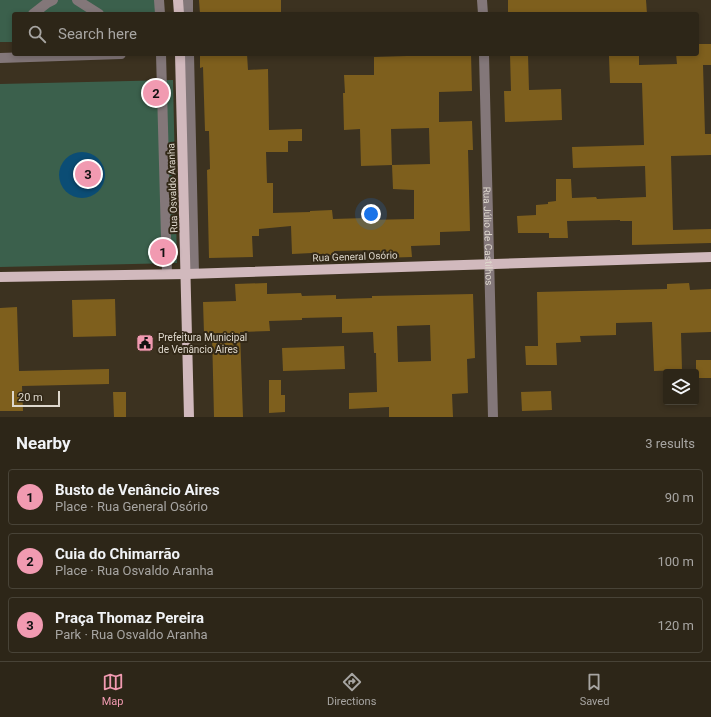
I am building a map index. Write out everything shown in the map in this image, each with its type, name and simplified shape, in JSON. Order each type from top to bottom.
[{"type":"main road","points":[[178,0],[179,12]]},
{"type":"main road","name":"Rua Osvaldo Aranha","points":[[180,56],[190,273],[189,417]]},
{"type":"main road","name":"Rua General Osório","points":[[0,278],[711,257]]},
{"type":"street","points":[[36,12],[53,0]]},
{"type":"street","points":[[77,0],[96,12]]},
{"type":"street","points":[[159,0],[160,12]]},
{"type":"street","points":[[188,0],[188,12]]},
{"type":"street","points":[[482,0],[483,12]]},
{"type":"street","points":[[0,58],[14,56]]},
{"type":"street","points":[[161,56],[166,274]]},
{"type":"street","points":[[189,56],[190,273]]},
{"type":"street","name":"Rua Júlio de Castilhos","points":[[484,56],[493,417]]},
{"type":"green space","points":[[0,0],[155,0],[156,12],[12,12],[12,42],[0,42]]},
{"type":"green space","points":[[173,80],[177,263],[0,267],[0,84]]},
{"type":"water","points":[[77,152],[87,152],[95,156],[101,162],[105,170],[105,180],[101,188],[95,194],[87,198],[77,198],[69,194],[63,188],[59,180],[59,170],[63,162],[69,156]]},
{"type":"building","points":[[199,0],[281,0],[281,12],[200,12]]},
{"type":"building","points":[[508,0],[646,0],[647,12],[508,12]]},
{"type":"building","points":[[699,44],[711,44],[711,65],[703,65],[705,134],[711,134],[711,155],[671,156],[673,230],[711,229],[711,243],[632,245],[632,221],[620,220],[567,221],[568,238],[549,238],[549,233],[518,233],[517,216],[536,215],[536,205],[548,204],[548,202],[556,201],[556,179],[571,179],[572,198],[596,197],[597,199],[646,197],[645,166],[573,168],[572,147],[644,145],[642,83],[610,83],[609,56],[639,56],[639,65],[677,64],[676,56],[699,56]]},
{"type":"building","points":[[200,56],[247,56],[248,70],[268,69],[269,130],[302,129],[302,141],[288,141],[288,152],[266,152],[267,183],[273,183],[273,213],[332,210],[333,219],[414,219],[414,190],[393,189],[392,165],[361,166],[360,129],[344,130],[344,75],[374,75],[374,57],[471,56],[472,91],[439,92],[439,122],[472,121],[473,150],[468,150],[470,231],[440,232],[440,245],[411,246],[412,257],[381,258],[380,250],[334,251],[334,255],[312,256],[312,253],[292,254],[291,226],[259,229],[259,236],[252,236],[253,257],[209,258],[207,170],[210,169],[209,131],[205,131],[203,67],[200,68]],"holes":[[[429,128],[430,164],[392,165],[391,129]]]},
{"type":"building","points":[[510,56],[528,56],[529,90],[561,89],[562,120],[505,122],[504,91],[511,91]]},
{"type":"building","points":[[267,283],[267,294],[301,293],[302,296],[336,295],[336,299],[372,298],[372,296],[473,294],[475,358],[467,359],[468,393],[452,394],[453,417],[389,417],[389,407],[349,409],[349,393],[377,392],[376,353],[374,353],[373,332],[342,333],[342,317],[269,321],[270,331],[240,332],[243,417],[214,417],[212,333],[204,333],[203,302],[236,301],[235,284]],"holes":[[[430,325],[431,361],[398,362],[397,326]]]},
{"type":"building","points":[[689,283],[690,290],[711,289],[711,332],[681,333],[682,369],[663,369],[663,371],[654,371],[652,322],[616,323],[616,335],[580,336],[581,342],[556,343],[557,365],[526,365],[525,346],[538,346],[537,292],[667,289],[667,284]]},
{"type":"building","points":[[115,299],[116,336],[73,337],[72,300]]},
{"type":"building","points":[[17,307],[19,371],[109,369],[109,384],[22,386],[23,411],[0,411],[0,308]]},
{"type":"building","points":[[344,346],[345,369],[283,371],[282,348]]},
{"type":"building","points":[[696,360],[711,360],[711,378],[699,378],[699,369],[696,369]]},
{"type":"building","points":[[269,380],[281,380],[281,395],[285,395],[285,412],[269,413]]},
{"type":"building","points":[[551,391],[552,410],[522,411],[521,392]]},
{"type":"building","points":[[113,392],[126,392],[126,417],[114,417]]},
{"type":"place","name":"Cuia do Chimarrão","points":[[156,93]]},
{"type":"place","name":"Praça Thomaz Pereira","points":[[88,174]]},
{"type":"place","name":"Busto de Venâncio Aires","points":[[163,252]]},
{"type":"place","name":"Prefeitura Municipal de Venâncio Aires","points":[[145,343]]}]
